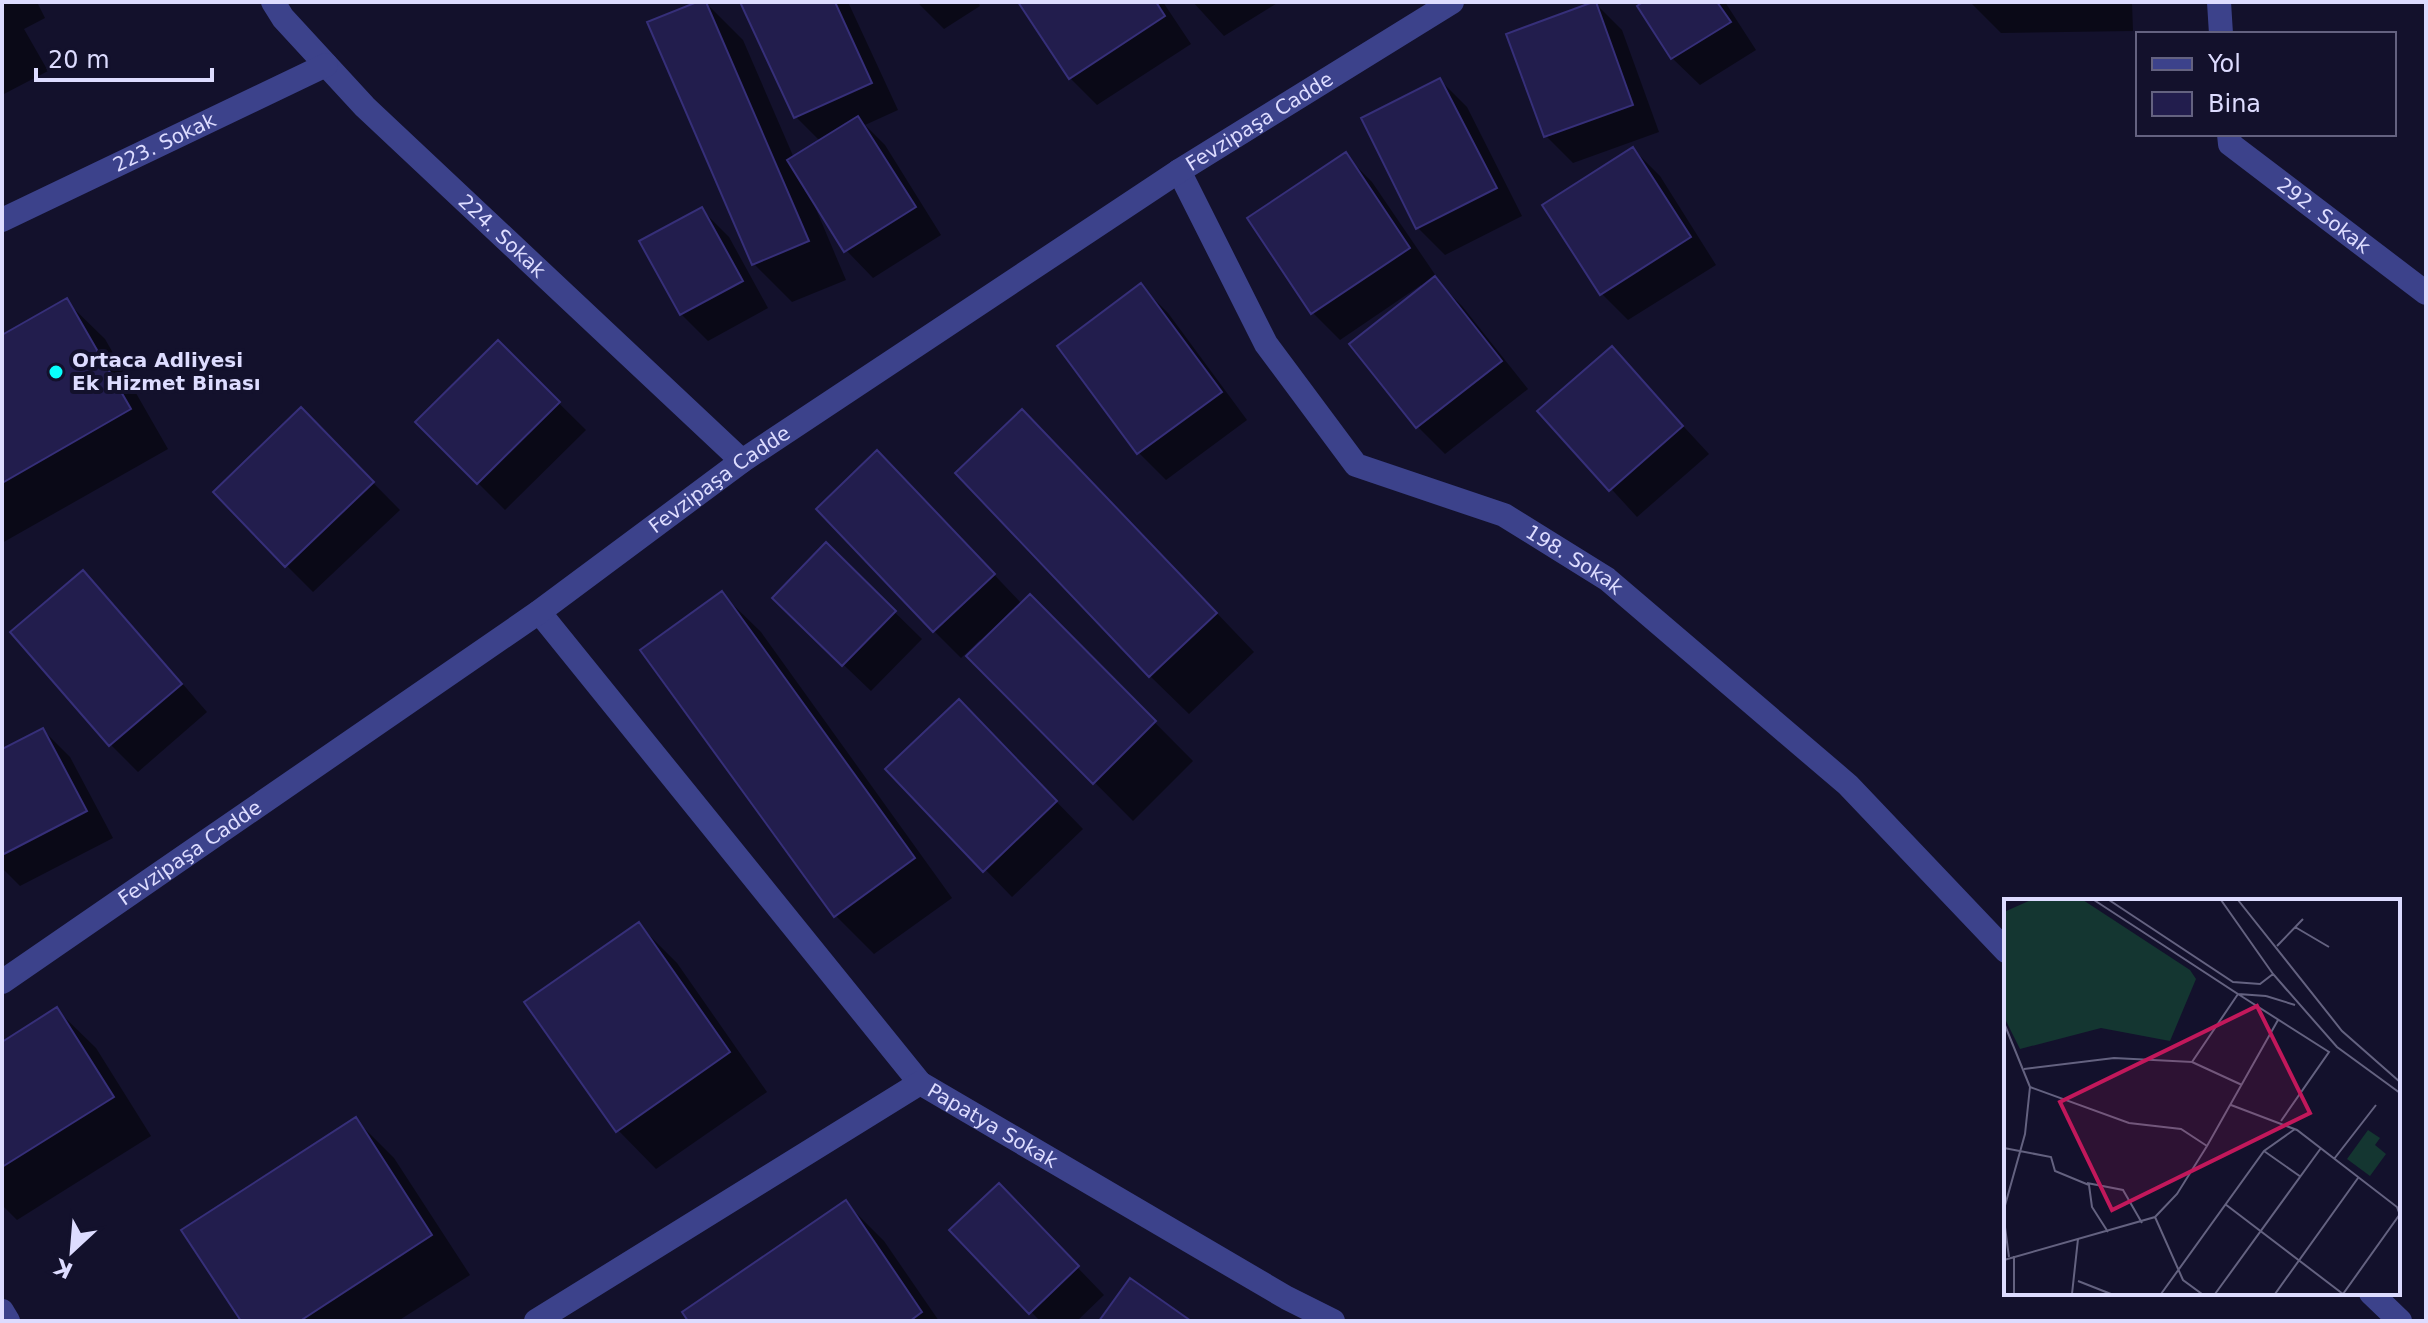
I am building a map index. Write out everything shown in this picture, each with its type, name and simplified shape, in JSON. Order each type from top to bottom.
[{"type":"street","name":"224. Sokak","points":[[273,2],[283,18],[365,107],[742,461]]},
{"type":"street","name":"Fevzipaşa Cadde","points":[[2,982],[539,612],[742,461],[1179,171],[1452,2]]},
{"type":"street","points":[[2219,2],[2221,32]]},
{"type":"street","name":"223. Sokak","points":[[2,220],[326,65]]},
{"type":"street","name":"292. Sokak","points":[[2229,136],[2230,144],[2426,293]]},
{"type":"street","name":"198. Sokak","points":[[1179,171],[1266,344],[1356,465],[1504,515],[1607,579],[1848,785],[2004,949]]},
{"type":"street","points":[[539,612],[920,1083]]},
{"type":"street","name":"Papatya Sokak","points":[[536,1321],[920,1083],[1274,1290],[1333,1321]]},
{"type":"street","points":[[2373,1295],[2400,1321]]},
{"type":"street","points":[[2,1311],[8,1321]]},
{"type":"building","points":[[697,2],[706,2],[809,241],[752,265],[647,22]]},
{"type":"building","points":[[740,2],[835,2],[872,83],[794,118]]},
{"type":"building","points":[[1018,2],[1156,2],[1165,16],[1069,79]]},
{"type":"building","points":[[1596,2],[1633,105],[1544,137],[1506,34]]},
{"type":"building","points":[[1643,2],[1717,2],[1731,22],[1671,59],[1637,6]]},
{"type":"building","points":[[1440,78],[1497,188],[1416,229],[1361,118]]},
{"type":"building","points":[[858,116],[916,207],[844,252],[787,160]]},
{"type":"building","points":[[1633,147],[1691,237],[1600,295],[1542,205]]},
{"type":"building","points":[[1346,152],[1410,248],[1311,314],[1247,218]]},
{"type":"building","points":[[702,207],[743,281],[680,315],[639,241]]},
{"type":"building","points":[[1435,276],[1502,361],[1416,428],[1349,344]]},
{"type":"building","points":[[1141,283],[1222,392],[1137,454],[1057,346]]},
{"type":"building","name":"Ortaca Adliyesi Ek Hizmet Binası","points":[[67,298],[131,409],[2,483],[2,335]]},
{"type":"building","points":[[498,340],[560,402],[477,484],[415,422]]},
{"type":"building","points":[[1612,346],[1683,426],[1609,491],[1537,411]]},
{"type":"building","points":[[301,407],[374,482],[285,567],[213,492]]},
{"type":"building","points":[[1022,409],[1217,613],[1149,677],[955,473]]},
{"type":"building","points":[[877,450],[995,574],[933,632],[816,509]]},
{"type":"building","points":[[826,542],[896,611],[842,666],[772,598]]},
{"type":"building","points":[[83,570],[182,684],[109,746],[10,632]]},
{"type":"building","points":[[722,591],[915,858],[834,917],[640,650]]},
{"type":"building","points":[[1030,594],[1156,721],[1093,784],[966,656]]},
{"type":"building","points":[[959,699],[1057,801],[983,872],[885,769]]},
{"type":"building","points":[[43,728],[87,811],[2,855],[2,749]]},
{"type":"building","points":[[639,922],[730,1052],[616,1132],[524,1002]]},
{"type":"building","points":[[57,1007],[114,1097],[2,1167],[2,1042]]},
{"type":"building","points":[[356,1117],[432,1235],[300,1321],[241,1321],[181,1230]]},
{"type":"building","points":[[999,1183],[1079,1266],[1029,1314],[949,1230]]},
{"type":"building","points":[[846,1200],[922,1312],[910,1321],[688,1321],[682,1312]]},
{"type":"building","points":[[1130,1278],[1191,1321],[1099,1321]]},
{"type":"place","name":"Ortaca Adliyesi Ek Hizmet Binası","points":[[56,372]]}]
